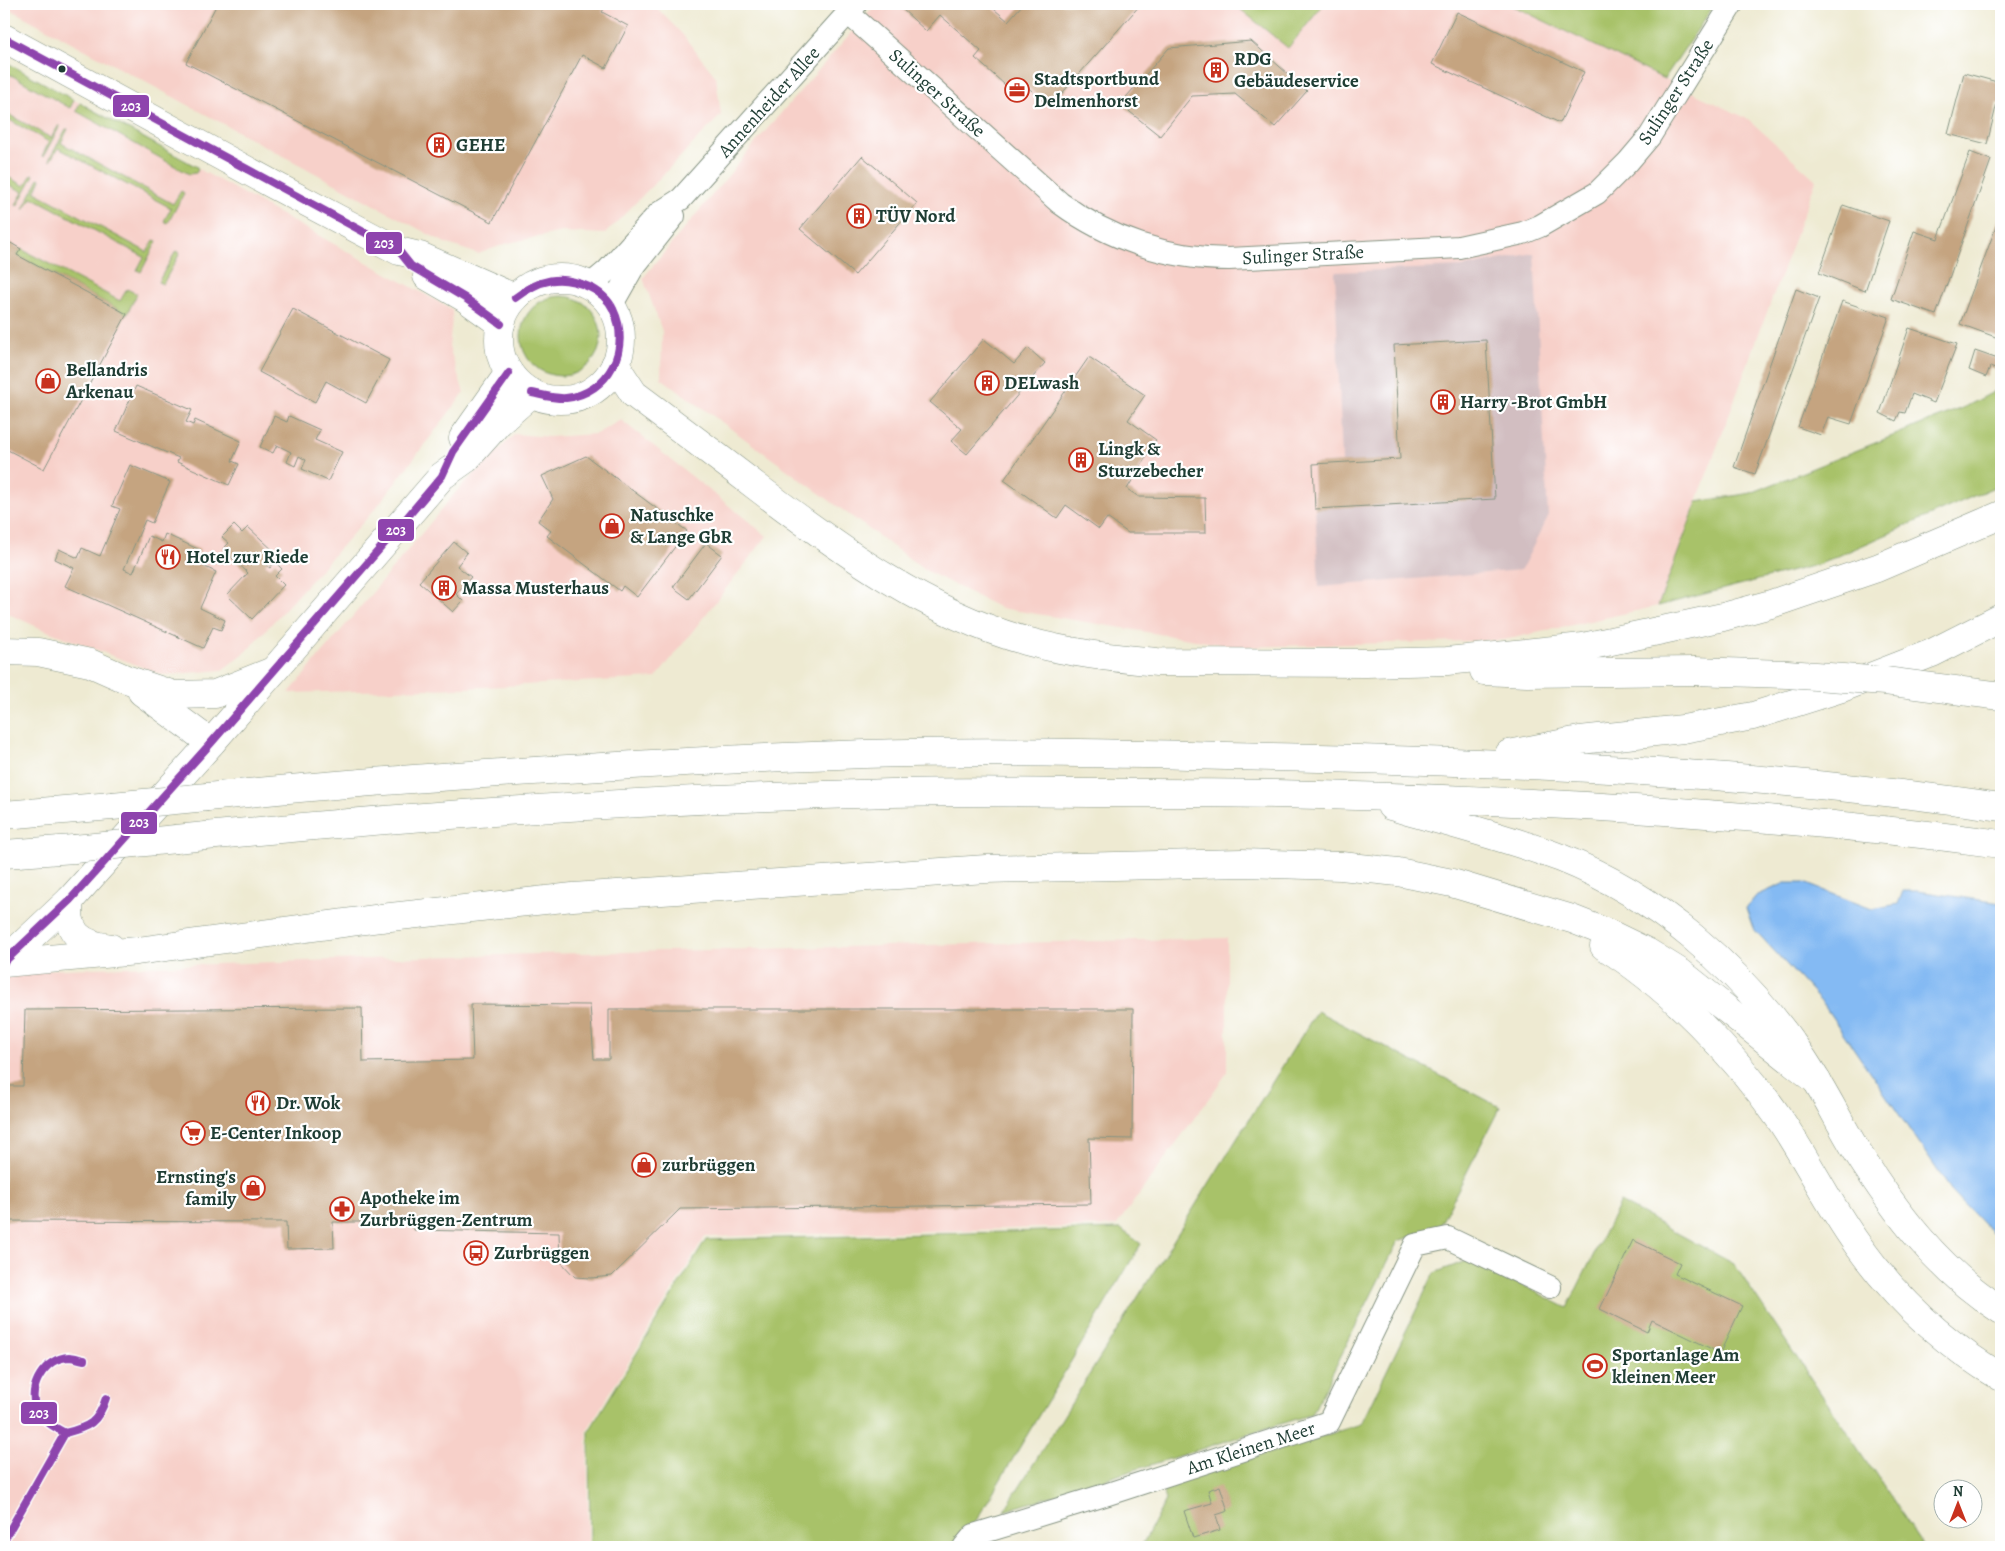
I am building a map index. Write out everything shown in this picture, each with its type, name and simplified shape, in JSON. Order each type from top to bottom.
[{"type":"main road","points":[[4,38],[398,251],[420,256],[515,298]]},
{"type":"main road","points":[[398,251],[411,266],[465,298],[501,324]]},
{"type":"main road","points":[[552,279],[578,281],[589,286],[601,294],[611,306],[619,324],[621,345],[616,364],[607,378],[596,389],[582,396],[567,400],[549,399],[532,393],[519,385],[509,373],[500,350],[499,337],[506,310],[515,298],[538,282],[552,279]]},
{"type":"main road","points":[[616,364],[634,394],[830,542],[915,595],[952,614],[1027,641],[1060,649],[1123,659],[1176,662],[1366,663],[1447,661],[1583,647],[1723,617],[1822,588],[1877,568],[2001,515]]},
{"type":"main road","points":[[442,476],[453,452],[509,373]]},
{"type":"main road","points":[[4,963],[70,900],[211,743],[442,476],[466,459],[498,423],[532,393]]},
{"type":"main road","points":[[1471,761],[1580,740],[1682,729],[1753,716],[1842,688],[1932,653],[2001,618]]},
{"type":"main road","points":[[4,651],[38,652],[90,663],[126,679],[174,695],[214,694],[273,672]]},
{"type":"main road","points":[[1366,663],[1527,674],[1694,671],[1787,674],[1885,681],[2001,696]]},
{"type":"main road","points":[[126,679],[211,743]]},
{"type":"main road","points":[[4,815],[321,785],[700,761],[867,754],[1098,753],[1471,761],[1764,780],[1934,797],[2001,806]]},
{"type":"main road","points":[[4,854],[74,849],[338,822],[684,801],[895,793],[1218,792],[1509,801],[1744,816],[1916,833],[2001,844]]},
{"type":"main road","points":[[1354,795],[1560,858],[1616,885],[1693,936],[1730,970],[1769,1014],[1798,1051],[1890,1202],[1911,1229],[1934,1256],[1968,1286],[2001,1310]]},
{"type":"main road","points":[[4,963],[137,950],[381,918],[573,897],[986,870],[1241,863],[1341,866],[1398,872],[1434,880],[1528,905],[1610,934],[1647,952],[1680,973],[1817,1080]]},
{"type":"main road","points":[[70,900],[68,912],[70,925],[76,936],[91,944],[137,950]]},
{"type":"main road","points":[[1528,905],[1581,932],[1634,967],[1668,995],[1727,1051],[1780,1119],[1856,1243],[1878,1272],[1904,1302],[1933,1329],[1971,1358],[2001,1377]]},
{"type":"street","name":"Sulinger Straße","points":[[852,9],[1060,203],[1079,217],[1104,230],[1148,248],[1201,258],[1229,259],[1459,247],[1523,233],[1563,214],[1596,193],[1628,162],[1650,136],[1732,4]]},
{"type":"street","name":"Annenheider Allee","points":[[589,286],[607,271],[659,213],[681,199],[852,9]]},
{"type":"street","name":"Annenheider Allee","points":[[611,306],[632,269],[671,222],[681,199]]},
{"type":"street","name":"Am Kleinen Meer","points":[[964,1547],[974,1534],[1090,1500],[1330,1422],[1414,1245],[1448,1238],[1550,1287]]},
{"type":"shaded area","points":[[4,4],[653,4],[682,34],[716,77],[721,115],[605,234],[562,232],[508,243],[478,254],[445,243],[4,6]]},
{"type":"shaded area","points":[[876,4],[1234,4],[1288,47],[1324,4],[1509,4],[1748,119],[1816,180],[1658,606],[1504,640],[1238,647],[1000,608],[925,570],[661,378],[662,331],[643,278],[768,128]]},
{"type":"shaded area","points":[[4,61],[453,310],[449,347],[464,393],[376,508],[246,652],[222,670],[163,675],[42,629],[4,612]]},
{"type":"shaded area","points":[[1534,253],[1548,517],[1521,570],[1319,587],[1313,464],[1342,462],[1335,272],[1463,267]]},
{"type":"shaded area","points":[[621,420],[767,536],[656,678],[464,688],[289,693],[456,492],[515,434],[549,437],[596,434]]},
{"type":"shaded area","points":[[1227,938],[1227,1073],[1116,1226],[705,1237],[587,1430],[588,1547],[4,1547],[4,971],[456,956]]},
{"type":"green space","points":[[1234,4],[1324,4],[1288,48]]},
{"type":"green space","points":[[1509,4],[1715,4],[1664,79]]},
{"type":"green space","points":[[4,61],[74,100],[70,108],[4,71]]},
{"type":"green space","points":[[80,103],[197,167],[198,170],[196,173],[189,174],[76,111]]},
{"type":"green space","points":[[4,112],[51,138],[60,126],[43,157],[49,142],[4,117]]},
{"type":"green space","points":[[66,129],[68,129],[61,143],[173,204],[181,191],[184,193],[168,223],[164,221],[171,208],[58,148],[50,161]]},
{"type":"green space","points":[[32,174],[34,175],[17,206],[23,192],[4,182],[4,175],[25,186]]},
{"type":"green space","points":[[39,178],[41,179],[35,192],[147,252],[154,240],[157,241],[141,272],[137,270],[144,257],[32,197],[23,209]]},
{"type":"green space","points":[[21,249],[120,301],[127,289],[137,294],[127,314],[17,255]]},
{"type":"green space","points":[[176,251],[180,253],[163,284],[158,282]]},
{"type":"green space","points":[[561,296],[576,299],[589,308],[598,321],[601,336],[598,351],[589,364],[576,373],[561,376],[546,373],[533,364],[524,351],[521,336],[524,321],[533,308],[546,299]]},
{"type":"green space","points":[[2001,388],[2001,484],[1820,564],[1658,606],[1697,502],[1751,493],[1967,406]]},
{"type":"green space","points":[[1317,1011],[1500,1107],[1439,1227],[1398,1241],[1312,1414],[1004,1511]]},
{"type":"green space","name":"Sportanlage Am kleinen Meer","points":[[1620,1202],[1734,1264],[1924,1547],[1141,1547],[1166,1500],[1162,1487],[1361,1424],[1434,1273],[1472,1259],[1567,1308]]},
{"type":"green space","points":[[1121,1229],[1141,1244],[974,1524],[953,1547],[590,1547],[589,1431],[706,1240]]},
{"type":"water","points":[[1785,883],[1804,883],[1872,909],[1898,904],[1903,891],[1917,891],[2001,903],[2001,1240],[1951,1190],[1823,1004],[1753,928],[1746,908],[1756,896]]},
{"type":"building","name":"GEHE","points":[[217,4],[607,4],[602,12],[628,26],[606,68],[582,55],[492,222],[186,63]]},
{"type":"building","points":[[904,4],[960,4],[965,8],[968,4],[988,4],[1008,21],[1023,4],[1141,4],[1050,107],[1023,83],[1014,93],[975,58],[981,51],[940,15],[926,31],[901,8]]},
{"type":"building","points":[[1457,12],[1584,72],[1560,123],[1432,64]]},
{"type":"building","name":"RDG Gebäudeservice","points":[[1251,41],[1307,91],[1275,127],[1235,94],[1192,96],[1160,136],[1120,104],[1169,48]]},
{"type":"building","points":[[1964,73],[2001,83],[2001,104],[1997,103],[1987,144],[1948,134]]},
{"type":"building","points":[[1970,152],[1991,160],[1936,315],[1891,299],[1914,231],[1938,239]]},
{"type":"building","name":"TÜV Nord","points":[[862,156],[917,203],[855,275],[800,229]]},
{"type":"building","points":[[1843,205],[1889,221],[1865,291],[1819,273]]},
{"type":"building","points":[[2001,213],[2001,339],[1960,324]]},
{"type":"building","name":"Bellandris Arkenau","points":[[4,239],[21,249],[17,255],[127,314],[44,469],[4,448]]},
{"type":"building","points":[[1796,289],[1819,298],[1755,474],[1734,467]]},
{"type":"building","points":[[1842,301],[1889,317],[1851,424],[1828,417],[1821,435],[1798,427]]},
{"type":"building","points":[[293,309],[389,360],[366,403],[326,381],[315,402],[259,372]]},
{"type":"building","points":[[1909,328],[1957,344],[1934,403],[1912,394],[1905,413],[1900,412],[1896,421],[1880,413]]},
{"type":"building","name":"DELwash","points":[[984,339],[1014,364],[1028,348],[1045,363],[967,454],[951,441],[962,429],[930,402]]},
{"type":"building","name":"Harry -Brot GmbH","points":[[1486,340],[1495,499],[1315,509],[1313,464],[1400,459],[1394,345]]},
{"type":"building","points":[[1975,351],[1998,359],[1995,369],[1990,367],[1986,377],[1969,370]]},
{"type":"building","name":"Lingk & Sturzebecher","points":[[1089,357],[1145,395],[1128,420],[1156,440],[1127,489],[1139,497],[1205,498],[1206,533],[1128,533],[1107,518],[1099,529],[1066,505],[1057,518],[1004,480]]},
{"type":"building","points":[[136,386],[192,410],[186,422],[193,425],[195,420],[241,441],[232,461],[239,464],[229,485],[177,462],[179,458],[116,431]]},
{"type":"building","points":[[274,416],[287,422],[289,416],[320,430],[315,440],[342,452],[328,481],[302,469],[306,460],[299,456],[295,466],[287,462],[291,452],[277,445],[273,453],[260,447]]},
{"type":"building","name":"Natuschke & Lange GbR","points":[[586,456],[687,531],[637,597],[623,586],[620,591],[547,536],[551,531],[538,521],[553,499],[542,476]]},
{"type":"building","name":"Hotel zur Riede","points":[[130,465],[170,482],[152,523],[145,520],[124,569],[133,573],[149,536],[162,542],[165,534],[200,550],[194,562],[216,572],[200,608],[225,620],[221,630],[213,627],[203,648],[65,586],[74,568],[55,559],[59,549],[78,558],[82,548],[100,556],[120,509],[112,506]]},
{"type":"building","points":[[234,525],[242,533],[248,527],[276,553],[265,564],[270,568],[275,562],[282,569],[275,576],[284,585],[252,619],[227,595],[248,573],[223,549],[229,543],[222,537]]},
{"type":"building","name":"Massa Musterhaus","points":[[454,542],[467,553],[457,566],[471,577],[456,594],[463,601],[453,612],[419,582]]},
{"type":"building","points":[[706,543],[722,555],[689,599],[673,587]]},
{"type":"building","points":[[471,1004],[590,1005],[594,1059],[609,1059],[609,1009],[1133,1009],[1132,1139],[1089,1138],[1091,1204],[680,1209],[612,1276],[591,1278],[575,1277],[560,1261],[559,1233],[414,1230],[414,1222],[333,1222],[334,1248],[287,1249],[286,1222],[4,1221],[4,1086],[23,1086],[25,1010],[362,1008],[363,1062],[473,1060]]},
{"type":"building","points":[[1633,1240],[1680,1263],[1675,1274],[1742,1306],[1720,1353],[1652,1320],[1647,1332],[1600,1309]]},
{"type":"building","points":[[1220,1486],[1228,1511],[1216,1515],[1220,1530],[1193,1538],[1184,1511],[1212,1503],[1208,1490]]},
{"type":"transit line","name":"203","points":[[4,38],[399,251],[411,266],[465,298],[501,324]]},
{"type":"transit line","name":"203","points":[[515,298],[533,286],[550,280],[579,283],[596,291],[606,299],[613,309],[618,324],[620,339],[618,353],[613,366],[605,378],[594,387],[581,394],[566,398],[532,393]]},
{"type":"transit line","name":"203","points":[[4,962],[70,900],[211,743],[404,521],[442,476],[453,452],[509,373]]},
{"type":"transit line","name":"203","points":[[84,1360],[71,1357],[60,1359],[52,1362],[46,1368],[40,1375],[34,1391],[34,1400],[38,1412],[48,1423],[65,1433],[92,1423],[100,1413],[106,1398]]},
{"type":"transit line","name":"203","points":[[4,1540],[65,1433]]},
{"type":"place","name":"RDG Gebäudeservice","points":[[1216,70]]},
{"type":"place","name":"Stadtsportbund Delmenhorst","points":[[1017,90]]},
{"type":"place","name":"GEHE","points":[[439,145]]},
{"type":"place","name":"TÜV Nord","points":[[859,216]]},
{"type":"place","name":"Bellandris Arkenau","points":[[48,381]]},
{"type":"place","name":"DELwash","points":[[987,383]]},
{"type":"place","name":"Harry -Brot GmbH","points":[[1443,402]]},
{"type":"place","name":"Lingk & Sturzebecher","points":[[1081,460]]},
{"type":"place","name":"Natuschke & Lange GbR","points":[[612,526]]},
{"type":"place","name":"Hotel zur Riede","points":[[168,557]]},
{"type":"place","name":"Massa Musterhaus","points":[[444,588]]},
{"type":"place","name":"Dr. Wok","points":[[258,1103]]},
{"type":"place","name":"E-Center Inkoop","points":[[193,1133]]},
{"type":"place","name":"zurbrüggen","points":[[644,1165]]},
{"type":"place","name":"Ernsting's family","points":[[253,1188]]},
{"type":"place","name":"Apotheke im Zurbrüggen-Zentrum","points":[[342,1209]]},
{"type":"place","name":"Zurbrüggen","points":[[476,1253]]},
{"type":"place","name":"Sportanlage Am kleinen Meer","points":[[1595,1366]]}]
